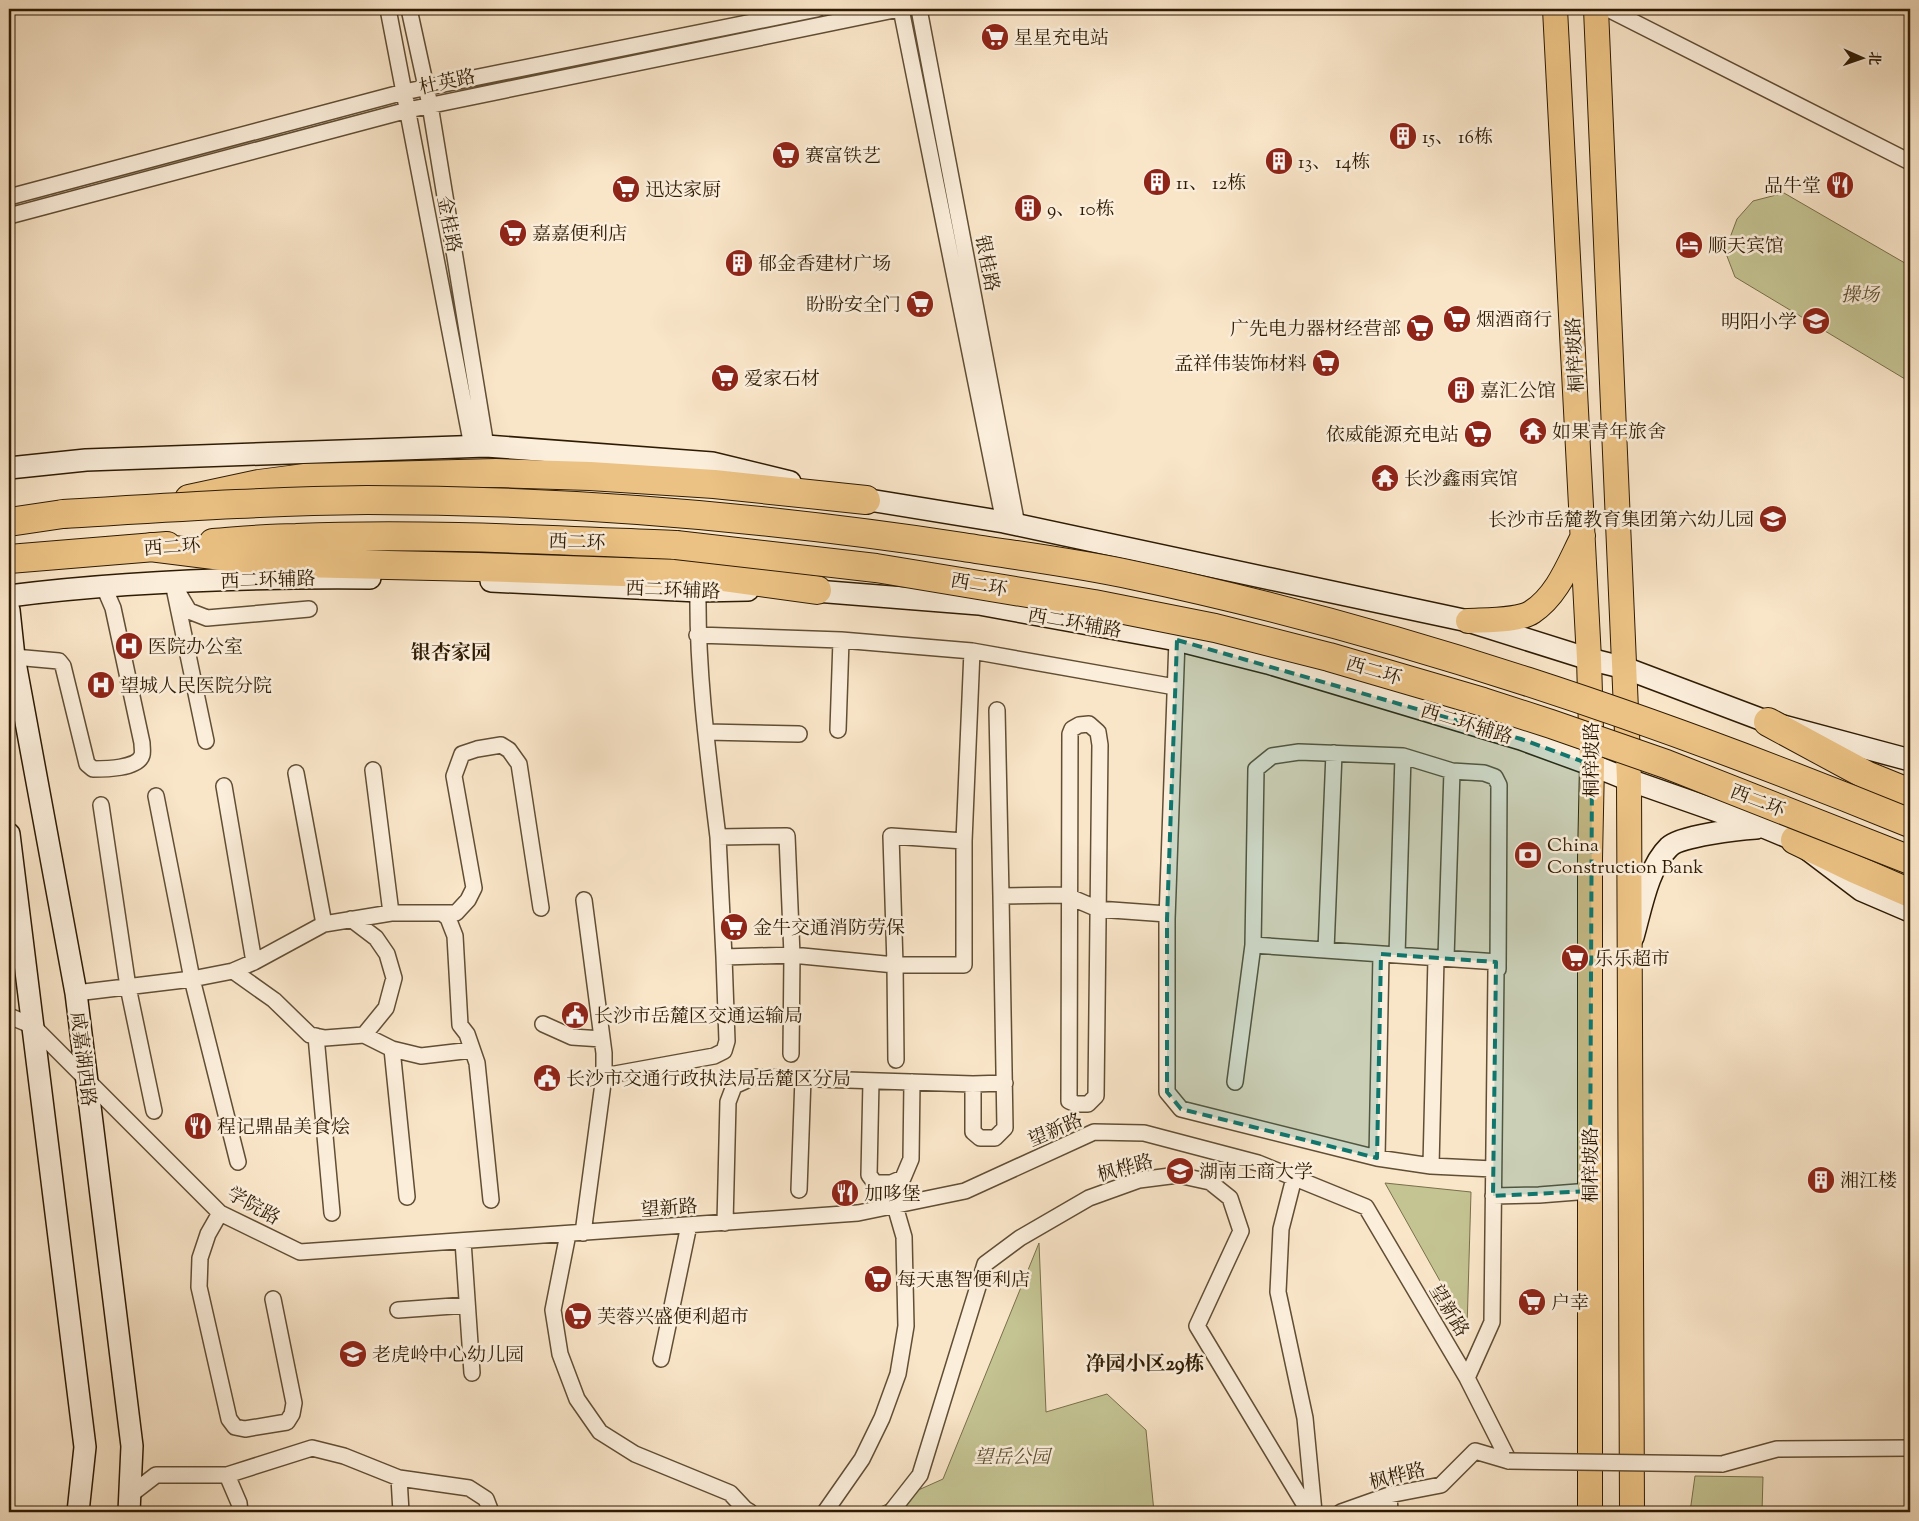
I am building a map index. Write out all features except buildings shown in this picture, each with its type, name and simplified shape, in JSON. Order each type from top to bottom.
[{"type":"highway","points":[[147,509],[226,491],[305,478],[487,474],[590,476],[694,483],[866,500]]},
{"type":"highway","name":"西二环","points":[[9,522],[63,514],[223,504],[364,500],[474,501],[680,513],[873,533],[1128,574],[1225,596],[1364,633],[1598,704],[1709,744],[1910,823]]},
{"type":"highway","points":[[9,509],[63,514]]},
{"type":"highway","name":"西二环","points":[[9,559],[150,547],[356,536],[506,538],[676,545],[876,568],[1085,602],[1215,628],[1329,657],[1483,702],[1666,764],[1910,860]]},
{"type":"highway","points":[[150,547],[237,558],[297,563],[478,567],[817,590]]},
{"type":"highway","points":[[9,565],[36,556]]},
{"type":"highway","points":[[1768,722],[1868,776],[1910,793]]},
{"type":"highway","points":[[1795,840],[1910,893]]},
{"type":"main road","name":"桐梓坡路","points":[[1555,9],[1584,535],[1592,765],[1590,858],[1590,1512]]},
{"type":"main road","name":"桐梓坡路","points":[[1596,9],[1629,780],[1632,1512]]},
{"type":"main road","points":[[1468,621],[1505,620],[1531,613],[1556,589],[1584,535]]},
{"type":"street","name":"金桂路","points":[[388,9],[479,446]]},
{"type":"street","name":"金桂路","points":[[410,9],[430,105],[479,446]]},
{"type":"street","name":"杜英路","points":[[9,197],[404,92],[816,9]]},
{"type":"street","name":"杜英路","points":[[9,216],[408,110],[900,9]]},
{"type":"street","name":"银桂路","points":[[900,9],[1010,524]]},
{"type":"street","name":"银桂路","points":[[919,9],[1010,524]]},
{"type":"street","points":[[1608,9],[1910,162]]},
{"type":"street","points":[[9,468],[86,460],[479,446],[712,463],[866,500],[1010,524],[1468,621],[1589,659],[1625,668],[1768,722],[1910,760]]},
{"type":"street","name":"西二环辅路","points":[[9,596],[173,582],[321,578],[703,583]]},
{"type":"street","points":[[173,582],[189,611],[207,618],[309,609]]},
{"type":"street","points":[[173,582],[206,741]]},
{"type":"street","points":[[604,1076],[714,1056],[724,1051],[727,1041],[718,836],[697,635],[703,583]]},
{"type":"street","points":[[14,657],[59,661],[63,666],[87,764],[93,769],[124,767],[138,762],[142,757],[142,743],[113,608],[104,587]]},
{"type":"street","name":"西二环辅路","points":[[817,590],[979,604],[1176,640],[1268,663],[1503,733],[1766,828],[1795,840],[1861,890],[1910,911]]},
{"type":"street","name":"咸嘉湖西路","points":[[9,610],[14,657],[76,994],[132,1446],[130,1504]]},
{"type":"street","points":[[697,635],[841,640],[972,651],[1175,687]]},
{"type":"street","points":[[838,730],[841,640]]},
{"type":"street","points":[[1176,640],[1167,914],[1167,1092],[1181,1110],[1377,1158],[1431,1166],[1493,1169]]},
{"type":"street","points":[[724,957],[792,955],[895,965],[964,965],[964,841],[972,651]]},
{"type":"street","points":[[973,1084],[973,1132],[980,1138],[995,1138],[1005,1128],[997,710]]},
{"type":"street","points":[[1089,724],[1098,732],[1100,745],[1098,909],[1096,1096],[1088,1104],[1076,1104],[1069,1101],[1068,897],[1070,734],[1072,729],[1079,725],[1089,724]]},
{"type":"street","points":[[706,732],[799,734]]},
{"type":"street","points":[[76,994],[192,979],[233,971],[254,962],[324,924],[391,913],[456,913],[468,900],[474,888],[454,776],[462,754],[477,749],[501,745],[509,750],[519,764],[541,908]]},
{"type":"street","points":[[1235,1082],[1253,945],[1256,769],[1272,756],[1299,752],[1334,753],[1403,756],[1452,771],[1484,773],[1495,777],[1499,785],[1498,962],[1492,1196],[1492,1322],[1467,1378]]},
{"type":"street","points":[[1326,950],[1334,753]]},
{"type":"street","points":[[1397,955],[1403,756]]},
{"type":"street","points":[[373,770],[391,913]]},
{"type":"street","points":[[1431,1166],[1452,771]]},
{"type":"street","points":[[296,773],[324,924]]},
{"type":"street","points":[[224,786],[254,962]]},
{"type":"street","points":[[156,796],[192,979],[238,1162]]},
{"type":"street","points":[[101,805],[128,987],[154,1111]]},
{"type":"street","points":[[1629,950],[1651,874],[1670,846],[1696,837],[1737,829],[1766,828]]},
{"type":"street","points":[[9,834],[85,1447],[78,1512]]},
{"type":"street","points":[[718,836],[787,836],[792,955],[791,1054]]},
{"type":"street","points":[[896,1060],[891,836],[964,841]]},
{"type":"street","points":[[1001,896],[1065,895],[1098,909],[1167,914]]},
{"type":"street","points":[[584,900],[602,1039],[604,1076],[576,1233],[553,1310],[560,1354],[577,1399],[600,1432],[635,1454],[730,1493],[750,1512]]},
{"type":"street","points":[[442,913],[448,918],[455,936],[460,1024],[467,1034],[477,1063],[491,1200]]},
{"type":"street","points":[[351,919],[376,938],[387,954],[394,978],[386,1008],[364,1035]]},
{"type":"street","points":[[1253,945],[1498,962]]},
{"type":"street","points":[[1377,1158],[1381,954]]},
{"type":"street","points":[[233,971],[274,1000],[310,1035],[325,1038],[364,1035],[392,1049],[421,1056],[472,1050]]},
{"type":"street","points":[[9,1016],[33,1026]]},
{"type":"street","points":[[543,1024],[572,1037],[602,1039]]},
{"type":"street","name":"学院路","points":[[33,1026],[220,1213],[300,1252],[496,1239]]},
{"type":"street","points":[[316,1036],[332,1213]]},
{"type":"street","points":[[392,1049],[407,1197]]},
{"type":"street","points":[[725,1223],[728,1102],[734,1086],[754,1077],[973,1084],[1005,1083]]},
{"type":"street","points":[[799,1190],[803,1078]]},
{"type":"street","points":[[871,1080],[869,1175],[875,1183],[891,1183],[903,1178],[911,1159],[912,1082]]},
{"type":"street","name":"望新路","points":[[496,1239],[858,1213],[965,1191],[1094,1132],[1144,1133],[1258,1163],[1366,1206],[1467,1378],[1509,1461]]},
{"type":"street","name":"枫桦路","points":[[891,1512],[920,1475],[985,1264],[1020,1238],[1089,1198],[1139,1180],[1178,1175],[1210,1182],[1230,1198],[1241,1231],[1197,1326],[1309,1512]]},
{"type":"street","points":[[1294,1178],[1281,1229],[1278,1292],[1305,1418],[1314,1512]]},
{"type":"street","points":[[1492,1196],[1539,1196],[1590,1191]]},
{"type":"street","points":[[825,1512],[862,1459],[882,1418],[898,1374],[906,1326],[904,1237],[895,1206]]},
{"type":"street","points":[[220,1213],[208,1234],[200,1258],[199,1287],[230,1419],[235,1427],[245,1429],[288,1422],[292,1414],[294,1403],[273,1299]]},
{"type":"street","points":[[661,1359],[689,1225]]},
{"type":"street","points":[[463,1241],[472,1373]]},
{"type":"street","points":[[398,1310],[467,1305]]},
{"type":"street","points":[[130,1504],[156,1475],[228,1475],[312,1448],[344,1456],[399,1478],[469,1488],[486,1499],[491,1512]]},
{"type":"street","points":[[1509,1461],[1722,1464],[1777,1449],[1910,1448]]},
{"type":"street","name":"枫桦路","points":[[1342,1512],[1389,1495],[1441,1485],[1475,1451],[1509,1461]]},
{"type":"street","points":[[228,1475],[239,1503],[240,1512]]},
{"type":"street","points":[[399,1478],[401,1512]]},
{"type":"street","points":[[1389,1495],[1390,1512]]},
{"type":"highlighted area","points":[[1177,640],[1521,739],[1592,765],[1590,1191],[1493,1196],[1496,962],[1381,954],[1377,1158],[1181,1109],[1167,1092],[1167,919]]},
{"type":"green space","name":"操场","points":[[1784,193],[1910,266],[1910,382],[1735,277],[1725,251],[1737,219],[1753,201]]},
{"type":"green space","points":[[1385,1183],[1471,1192],[1467,1329]]},
{"type":"green space","name":"望岳公园","points":[[1039,1243],[1046,1412],[1107,1394],[1146,1430],[1154,1512],[869,1512],[943,1479]]},
{"type":"green space","points":[[1695,1476],[1763,1477],[1762,1512],[1690,1512]]},
{"type":"place","name":"星星充电站","points":[[995,37]]},
{"type":"place","name":"15、 16栋","points":[[1403,136]]},
{"type":"place","name":"赛富铁艺","points":[[786,155]]},
{"type":"place","name":"13、 14栋","points":[[1279,161]]},
{"type":"place","name":"11、 12栋","points":[[1157,182]]},
{"type":"place","name":"品牛堂","points":[[1840,185]]},
{"type":"place","name":"迅达家厨","points":[[626,189]]},
{"type":"place","name":"9、 10栋","points":[[1028,208]]},
{"type":"place","name":"嘉嘉便利店","points":[[513,233]]},
{"type":"place","name":"顺天宾馆","points":[[1689,245]]},
{"type":"place","name":"郁金香建材广场","points":[[739,263]]},
{"type":"place","name":"盼盼安全门","points":[[920,304]]},
{"type":"place","name":"烟酒商行","points":[[1457,319]]},
{"type":"place","name":"明阳小学","points":[[1816,321]]},
{"type":"place","name":"广先电力器材经营部","points":[[1420,328]]},
{"type":"place","name":"孟祥伟装饰材料","points":[[1326,363]]},
{"type":"place","name":"爱家石材","points":[[725,378]]},
{"type":"place","name":"嘉汇公馆","points":[[1461,390]]},
{"type":"place","name":"如果青年旅舍","points":[[1533,431]]},
{"type":"place","name":"依威能源充电站","points":[[1478,434]]},
{"type":"place","name":"长沙鑫雨宾馆","points":[[1385,478]]},
{"type":"place","name":"长沙市岳麓教育集团第六幼儿园","points":[[1773,519]]},
{"type":"place","name":"医院办公室","points":[[129,646]]},
{"type":"place","name":"望城人民医院分院","points":[[101,685]]},
{"type":"place","name":"China Construction Bank","points":[[1528,855]]},
{"type":"place","name":"金牛交通消防劳保","points":[[734,927]]},
{"type":"place","name":"乐乐超市","points":[[1575,958]]},
{"type":"place","name":"长沙市岳麓区交通运输局","points":[[575,1015]]},
{"type":"place","name":"长沙市交通行政执法局岳麓区分局","points":[[547,1078]]},
{"type":"place","name":"程记鼎晶美食烩","points":[[198,1126]]},
{"type":"place","name":"湖南工商大学","points":[[1180,1171]]},
{"type":"place","name":"湘江楼","points":[[1821,1180]]},
{"type":"place","name":"加哆堡","points":[[845,1193]]},
{"type":"place","name":"每天惠智便利店","points":[[878,1279]]},
{"type":"place","name":"户幸","points":[[1532,1302]]},
{"type":"place","name":"芙蓉兴盛便利超市","points":[[578,1316]]},
{"type":"place","name":"老虎岭中心幼儿园","points":[[353,1354]]},
{"type":"district","name":"银杏家园","points":[[451,652]]},
{"type":"district","name":"净园小区29栋","points":[[1145,1363]]}]
